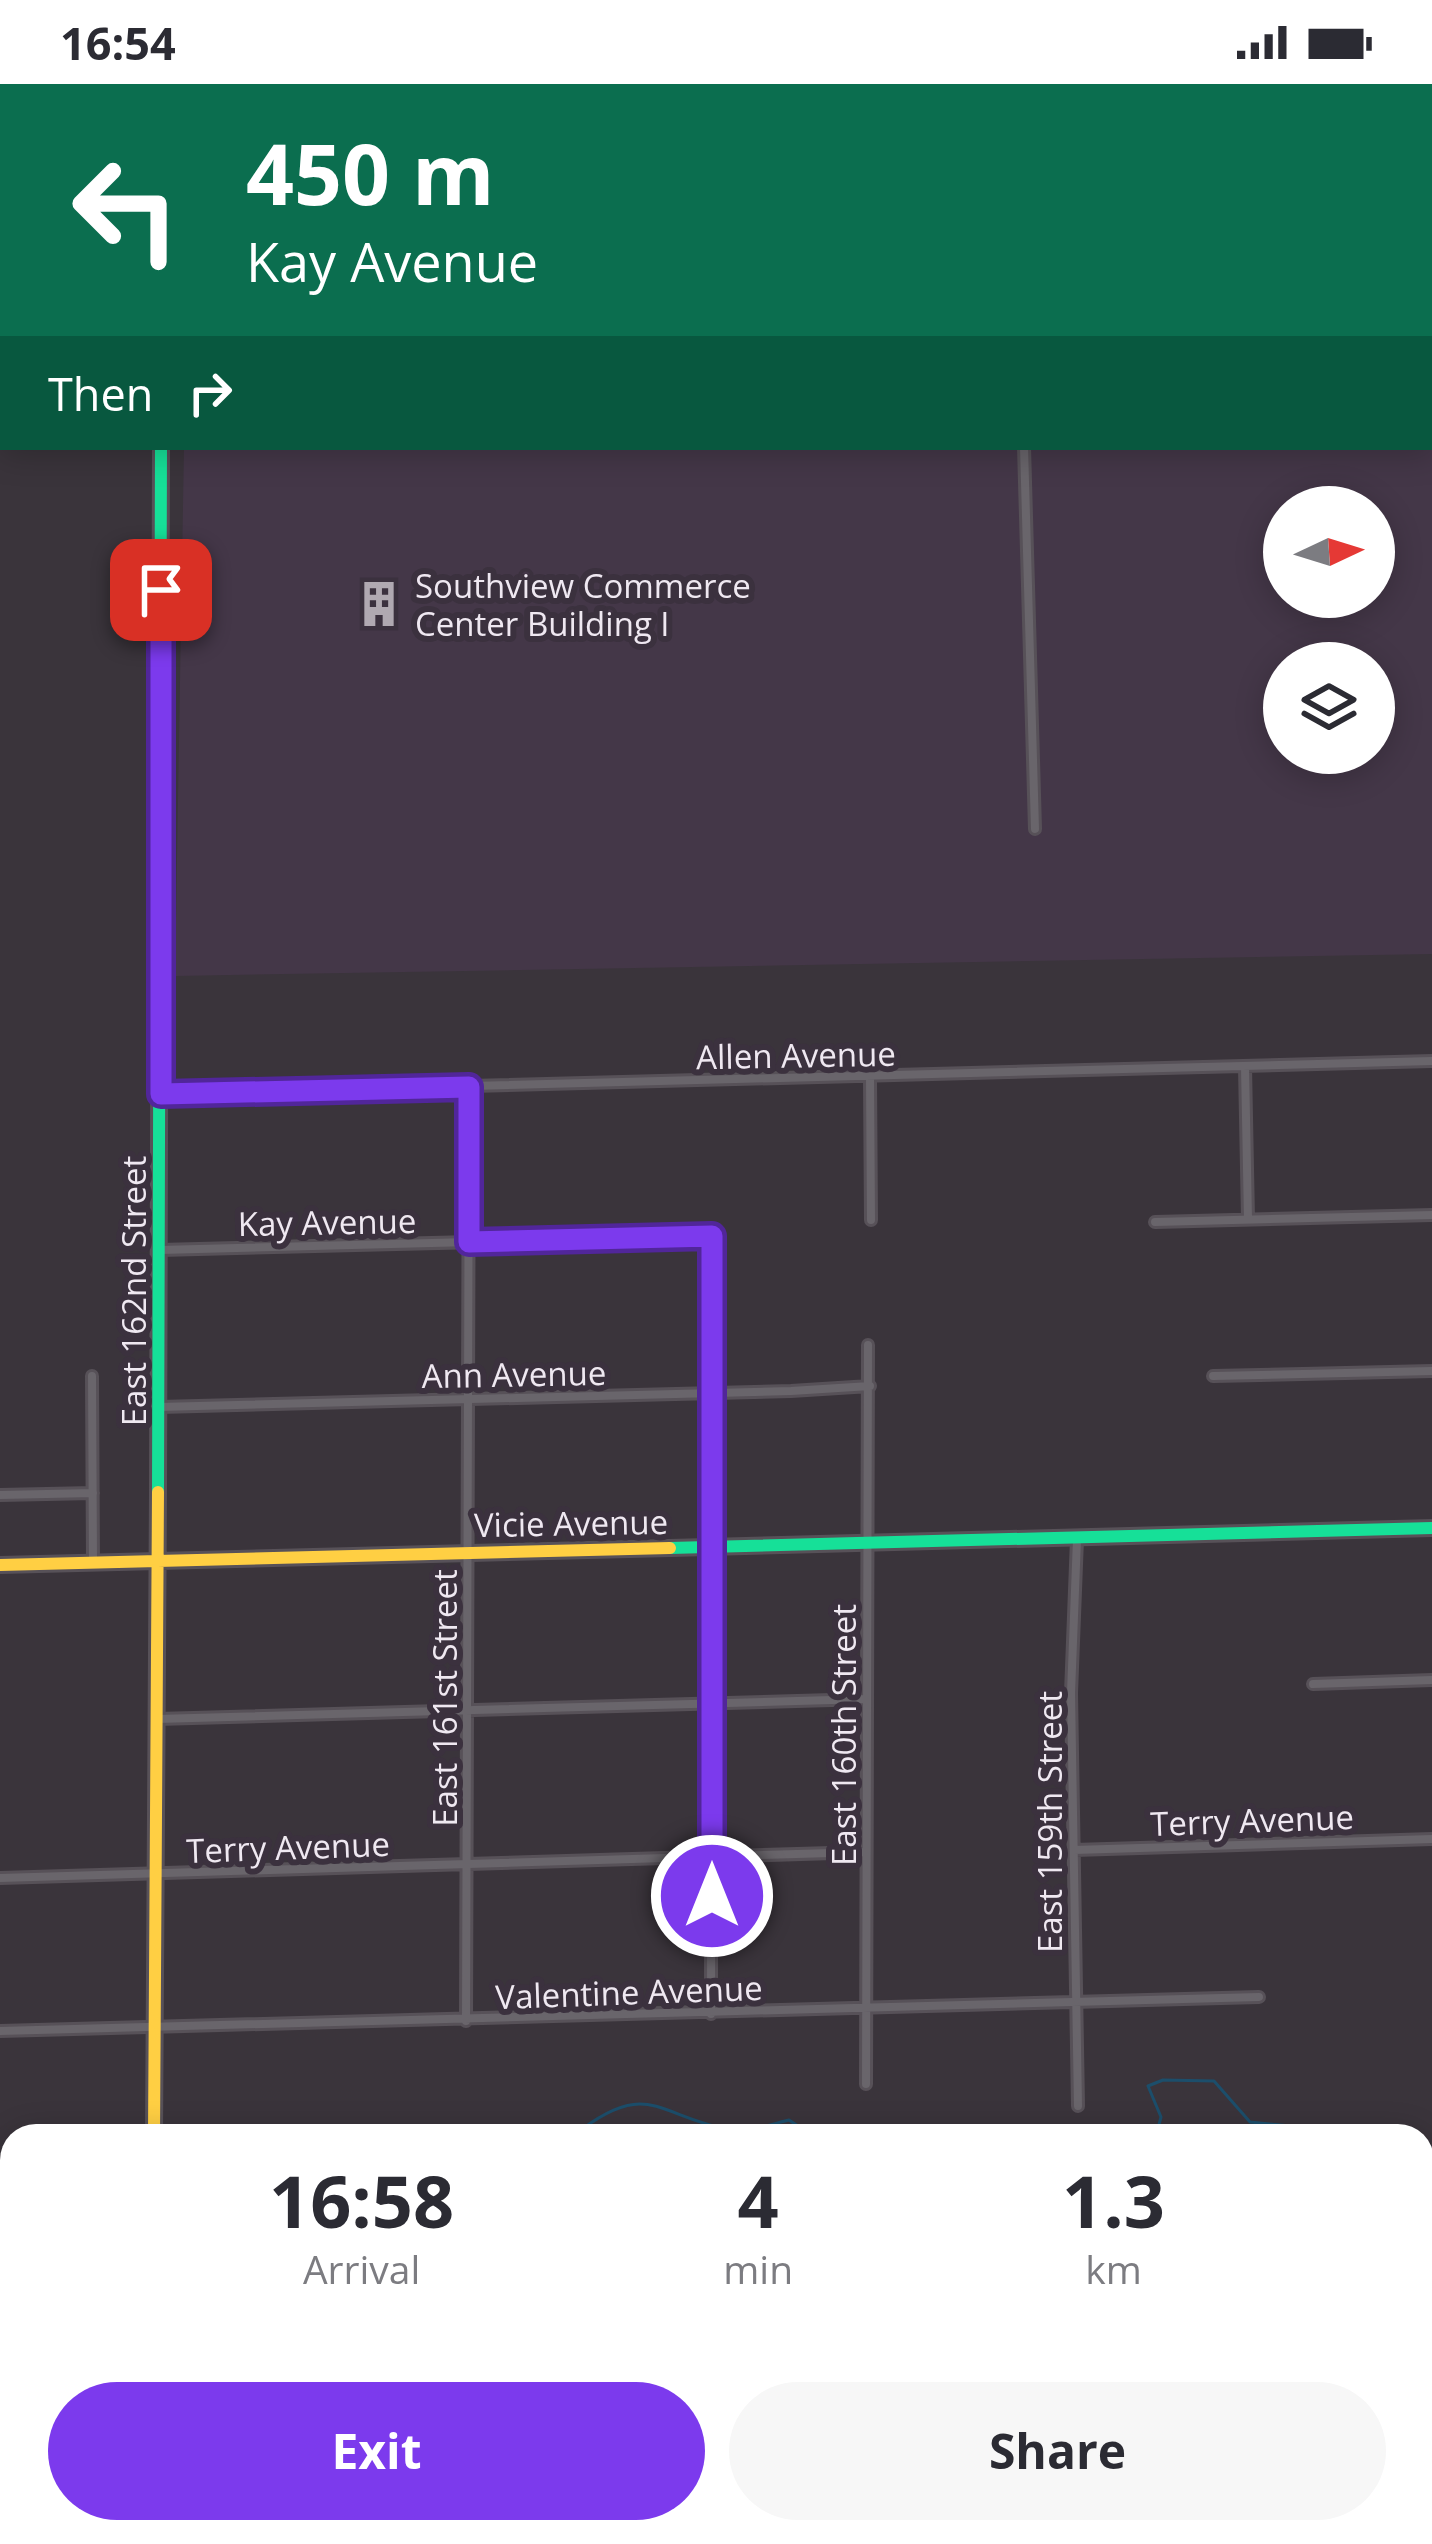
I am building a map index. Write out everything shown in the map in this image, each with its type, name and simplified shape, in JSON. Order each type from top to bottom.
[{"type":"street","name":"East 162nd Street","points":[[154,2124],[161,450]]},
{"type":"street","points":[[1024,450],[1036,829]]},
{"type":"street","name":"Allen Avenue","points":[[161,1094],[1432,1061]]},
{"type":"street","points":[[1245,1066],[1248,1219]]},
{"type":"street","points":[[869,1077],[871,1220]]},
{"type":"street","name":"East 161st Street","points":[[466,2021],[469,1087]]},
{"type":"street","points":[[1155,1222],[1432,1215]]},
{"type":"street","name":"Kay Avenue","points":[[160,1250],[712,1236],[713,1393]]},
{"type":"street","name":"East 160th Street","points":[[866,2084],[868,1345]]},
{"type":"street","points":[[1213,1376],[1432,1371]]},
{"type":"street","points":[[92,1376],[93,1562]]},
{"type":"street","name":"Ann Avenue","points":[[159,1407],[870,1386]]},
{"type":"street","points":[[711,2014],[713,1393]]},
{"type":"street","points":[[0,1495],[93,1493]]},
{"type":"street","name":"Vicie Avenue","points":[[0,1565],[1432,1528]]},
{"type":"street","name":"East 159th Street","points":[[1077,1537],[1071,1694],[1078,2106]]},
{"type":"street","points":[[1313,1684],[1432,1680]]},
{"type":"street","points":[[157,1719],[867,1699]]},
{"type":"street","name":"Terry Avenue","points":[[1073,1850],[1432,1839]]},
{"type":"street","name":"Terry Avenue","points":[[0,1877],[866,1852]]},
{"type":"street","name":"Valentine Avenue","points":[[0,2031],[1258,1997]]},
{"type":"street","points":[[456,2544],[714,2544]]},
{"type":"shaded area","points":[[184,450],[1432,450],[1432,954],[175,976]]},
{"type":"waterway","points":[[1159,2124],[1161,2117],[1148,2086],[1163,2080],[1214,2081],[1250,2122],[1270,2124]]},
{"type":"waterway","points":[[590,2124],[637,2104],[707,2124]]},
{"type":"waterway","points":[[773,2124],[789,2120],[795,2124]]},
{"type":"traffic: fast","points":[[158,1492],[161,450]]},
{"type":"traffic: fast","points":[[670,1548],[1432,1528]]},
{"type":"traffic: slow","points":[[154,2124],[158,1492]]},
{"type":"traffic: slow","points":[[0,1565],[670,1548]]},
{"type":"place","name":"Southview Commerce Center Building I","points":[[379,604]]},
{"type":"route","points":[[161,590],[161,1094],[469,1087],[469,1242],[712,1236],[712,1896]]}]
